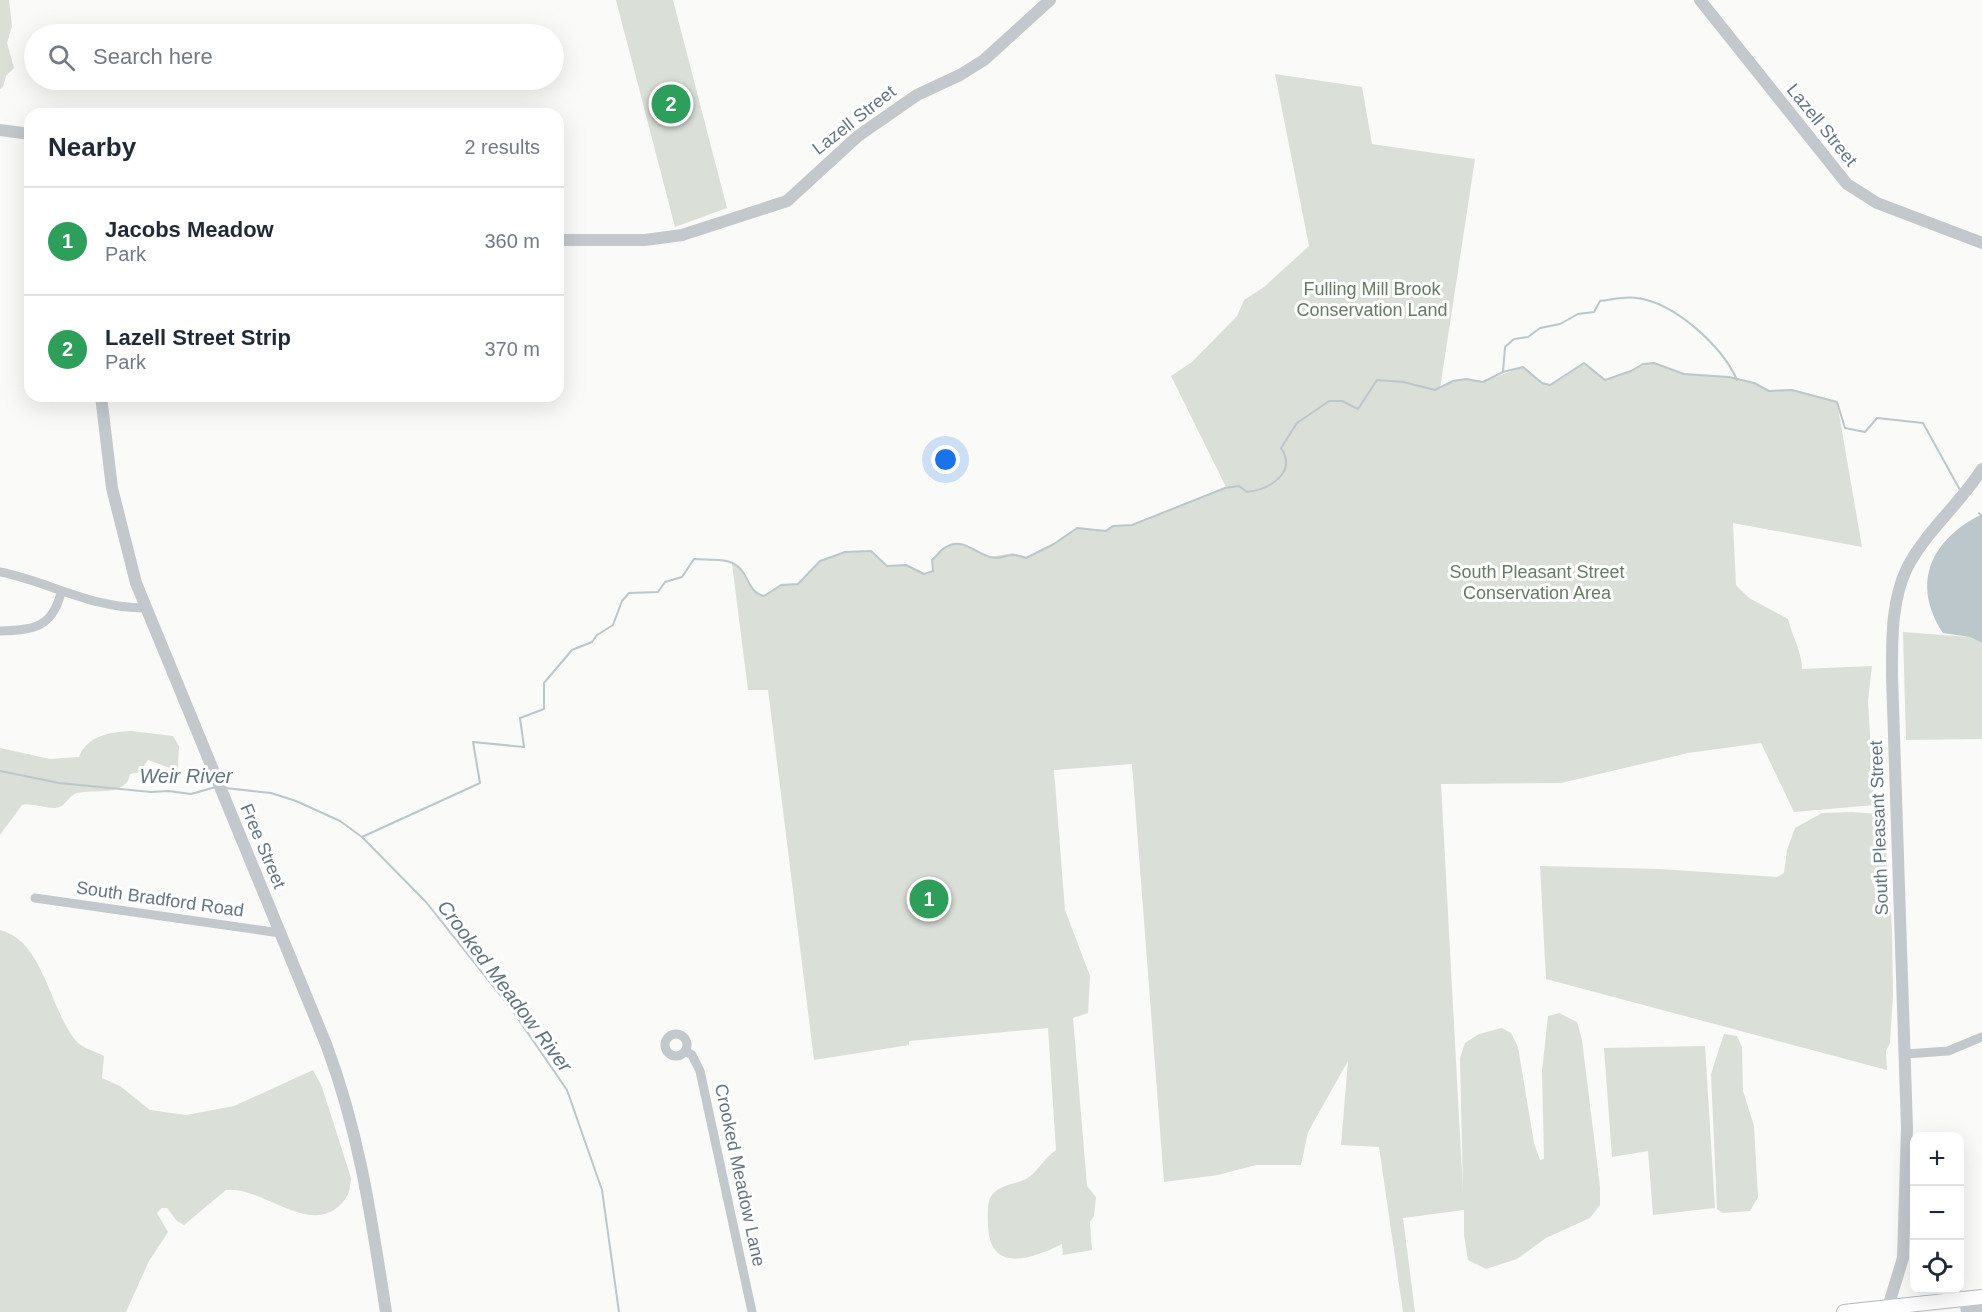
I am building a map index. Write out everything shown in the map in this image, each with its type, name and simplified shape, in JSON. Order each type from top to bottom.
[{"type":"main road","points":[[1844,1312],[1974,1304]]},
{"type":"street","name":"Lazell Street","points":[[564,240],[645,240],[681,235],[786,201],[858,136],[917,95],[960,75],[984,60],[1050,0]]},
{"type":"street","name":"Lazell Street","points":[[1700,0],[1846,184],[1877,203],[1982,243]]},
{"type":"street","points":[[0,130],[24,133]]},
{"type":"street","name":"Free Street","points":[[102,402],[114,498],[130,563],[146,608],[326,1044],[351,1117],[365,1178],[386,1312]]},
{"type":"street","name":"South Pleasant Street","points":[[1888,1308],[1900,1273],[1904,1212],[1906,1054],[1892,676],[1896,608],[1900,586],[1914,557],[1982,469]]},
{"type":"street","points":[[0,572],[23,576],[61,592],[123,607],[146,608]]},
{"type":"street","points":[[0,631],[38,626],[52,617],[61,592]]},
{"type":"street","name":"South Bradford Road","points":[[35,898],[280,933]]},
{"type":"street","points":[[1906,1054],[1948,1051],[1982,1037]]},
{"type":"street","name":"Crooked Meadow Lane","points":[[685,1051],[692,1055],[700,1071],[752,1312]]},
{"type":"street","name":"South Pleasant Street","points":[[1904,1212],[1912,1240]]},
{"type":"street","points":[[1900,1273],[1910,1267]]},
{"type":"street","points":[[1955,1294],[1974,1304]]},
{"type":"green space","points":[[0,0],[9,0],[12,26],[7,43],[14,68],[6,76],[3,87],[0,89]]},
{"type":"green space","points":[[616,0],[673,0],[727,208],[675,227]]},
{"type":"green space","points":[[1275,74],[1362,87],[1372,144],[1475,159],[1440,389],[1453,381],[1466,379],[1483,382],[1522,367],[1542,383],[1550,385],[1584,363],[1605,380],[1643,364],[1654,363],[1684,374],[1729,377],[1754,383],[1769,391],[1792,390],[1837,402],[1862,547],[1733,523],[1736,585],[1749,598],[1788,619],[1802,669],[1872,666],[1868,701],[1874,805],[1794,812],[1761,743],[1688,753],[1561,783],[1441,784],[1463,1191],[1460,1058],[1465,1043],[1479,1034],[1502,1028],[1511,1033],[1518,1047],[1534,1143],[1540,1160],[1544,1159],[1542,1071],[1548,1016],[1559,1013],[1577,1022],[1582,1040],[1600,1187],[1600,1205],[1590,1218],[1546,1238],[1517,1259],[1486,1269],[1468,1260],[1464,1235],[1464,1210],[1403,1218],[1415,1312],[1403,1312],[1379,1147],[1341,1145],[1348,1061],[1308,1132],[1301,1165],[1256,1165],[1218,1175],[1164,1182],[1132,764],[1054,770],[1065,910],[1090,976],[1088,1013],[1073,1018],[1087,1186],[1096,1197],[1094,1216],[1090,1222],[1092,1250],[1063,1255],[1062,1244],[1027,1257],[1015,1259],[1005,1257],[996,1251],[988,1226],[988,1208],[993,1194],[1001,1188],[1026,1179],[1056,1150],[1048,1028],[909,1041],[909,1045],[814,1060],[768,690],[748,690],[732,564],[741,570],[758,593],[764,596],[781,585],[798,584],[820,561],[845,552],[871,551],[887,566],[906,565],[927,574],[933,571],[932,560],[946,546],[965,545],[990,557],[1013,553],[1026,558],[1054,544],[1077,528],[1102,531],[1113,526],[1132,525],[1226,487],[1171,376],[1192,362],[1237,316],[1244,300],[1264,287],[1309,246]]},
{"type":"green space","points":[[1903,632],[1970,637],[1982,643],[1982,739],[1906,740]]},
{"type":"green space","points":[[131,731],[173,736],[179,746],[178,767],[170,768],[148,760],[140,772],[130,774],[128,781],[116,789],[77,793],[58,807],[22,805],[0,835],[0,748],[50,759],[79,757],[88,744],[100,736]]},
{"type":"green space","points":[[1822,813],[1880,814],[1886,846],[1892,928],[1893,995],[1890,1043],[1886,1051],[1887,1070],[1546,979],[1540,866],[1660,869],[1777,877],[1784,873],[1787,850],[1795,828]]},
{"type":"green space","points":[[0,930],[15,936],[36,961],[67,1028],[76,1041],[104,1056],[102,1078],[120,1086],[150,1110],[186,1115],[234,1106],[313,1070],[322,1087],[351,1178],[345,1200],[327,1213],[313,1215],[299,1213],[254,1195],[226,1190],[184,1225],[177,1221],[167,1208],[162,1208],[157,1213],[168,1232],[149,1261],[126,1312],[0,1312]]},
{"type":"green space","points":[[1724,1034],[1737,1036],[1742,1047],[1743,1091],[1754,1126],[1758,1197],[1750,1211],[1723,1213],[1717,1209],[1711,1074]]},
{"type":"green space","points":[[1705,1046],[1715,1208],[1653,1215],[1648,1151],[1612,1157],[1604,1048]]},
{"type":"shaded area","points":[[1982,514],[1982,643],[1970,637],[1943,633],[1933,614],[1928,596],[1928,580],[1931,564],[1939,549],[1950,536]]},
{"type":"waterway","points":[[1503,372],[1505,347],[1514,339],[1528,337],[1540,328],[1560,324],[1578,314],[1594,312],[1600,301],[1637,298],[1667,308],[1696,328],[1709,340],[1737,380]]},
{"type":"waterway","points":[[362,837],[480,783],[473,742],[524,747],[520,718],[544,709],[544,683],[572,650],[592,642],[597,635],[613,625],[622,601],[629,593],[658,592],[665,582],[682,577],[694,559],[722,560],[736,565],[754,591],[764,596],[781,585],[798,584],[820,561],[845,552],[871,551],[887,566],[906,565],[924,574],[933,571],[932,560],[942,549],[952,544],[963,545],[995,558],[1010,555],[1026,558],[1054,544],[1077,528],[1106,531],[1113,526],[1132,525],[1225,488],[1239,486],[1247,492],[1273,483],[1284,472],[1286,465],[1281,448],[1297,423],[1329,401],[1342,401],[1358,409],[1377,380],[1403,382],[1435,390],[1453,381],[1466,379],[1483,382],[1503,372],[1523,367],[1542,383],[1550,385],[1584,363],[1605,380],[1643,364],[1654,363],[1684,374],[1729,377],[1754,383],[1769,391],[1792,390],[1837,402],[1845,428],[1865,432],[1877,418],[1923,423],[1960,490]]},
{"type":"waterway","points":[[1979,513],[1982,517]]},
{"type":"waterway","name":"Weir River","points":[[0,771],[59,783],[151,792],[168,791],[191,794],[216,787]]},
{"type":"waterway","name":"Crooked Meadow River","points":[[225,788],[271,793],[296,801],[340,821],[362,837],[426,902],[512,1010],[567,1090],[602,1190],[619,1312]]},
{"type":"place","name":"Lazell Street Strip","points":[[671,104]]},
{"type":"place","name":"Jacobs Meadow","points":[[929,899]]},
{"type":"park label","name":"Fulling Mill Brook Conservation Land","points":[[1372,299]]},
{"type":"park label","name":"South Pleasant Street Conservation Area","points":[[1537,582]]}]
